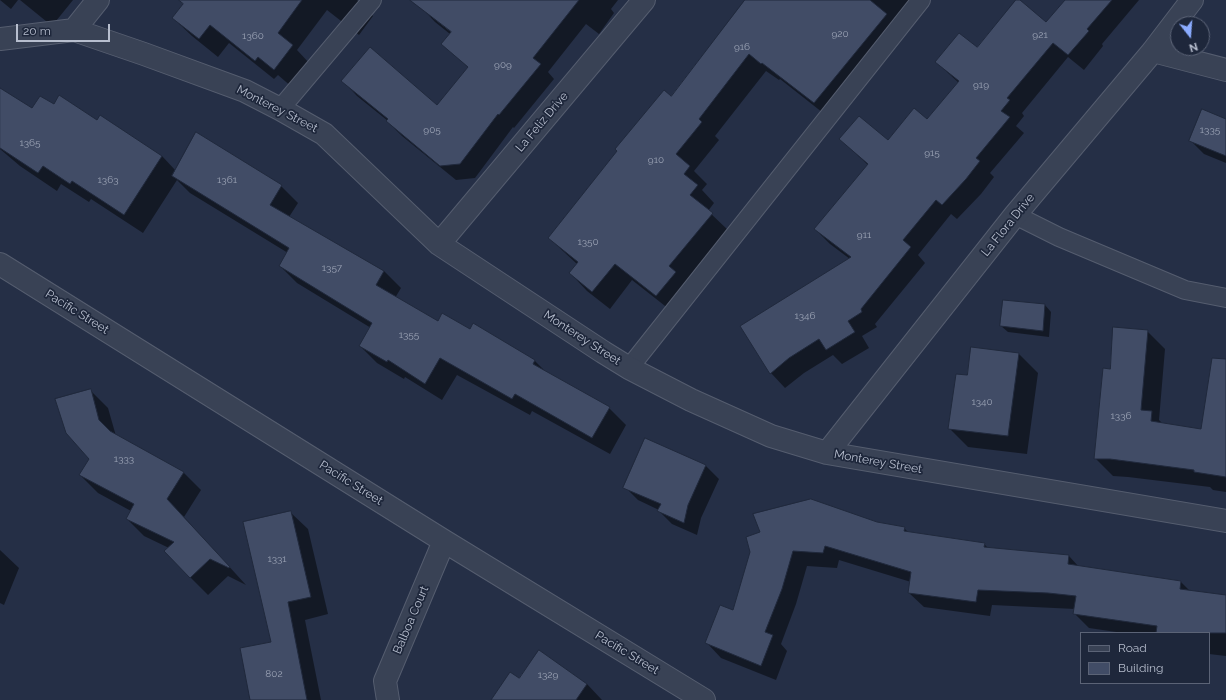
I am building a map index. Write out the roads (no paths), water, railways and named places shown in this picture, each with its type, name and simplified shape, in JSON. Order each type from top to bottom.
[{"type":"street","points":[[74,30],[98,0]]},
{"type":"street","name":"La Feliz Drive","points":[[439,244],[644,0]]},
{"type":"street","name":"La Flora Drive","points":[[827,454],[1015,215],[1152,51],[1192,0]]},
{"type":"street","name":"Monterey Street","points":[[0,38],[74,30],[245,91],[280,109],[324,134],[439,244],[629,368],[691,400],[771,436],[827,454],[1226,520]]},
{"type":"street","points":[[1152,51],[1226,70]]},
{"type":"street","name":"Pacific Street","points":[[0,264],[444,541],[704,700]]},
{"type":"street","name":"Balboa Court","points":[[388,700],[385,681],[444,541]]},
{"type":"lane","points":[[280,109],[372,0]]},
{"type":"lane","points":[[629,368],[921,0]]},
{"type":"lane","points":[[1015,215],[1059,237],[1185,290],[1226,298]]}]
